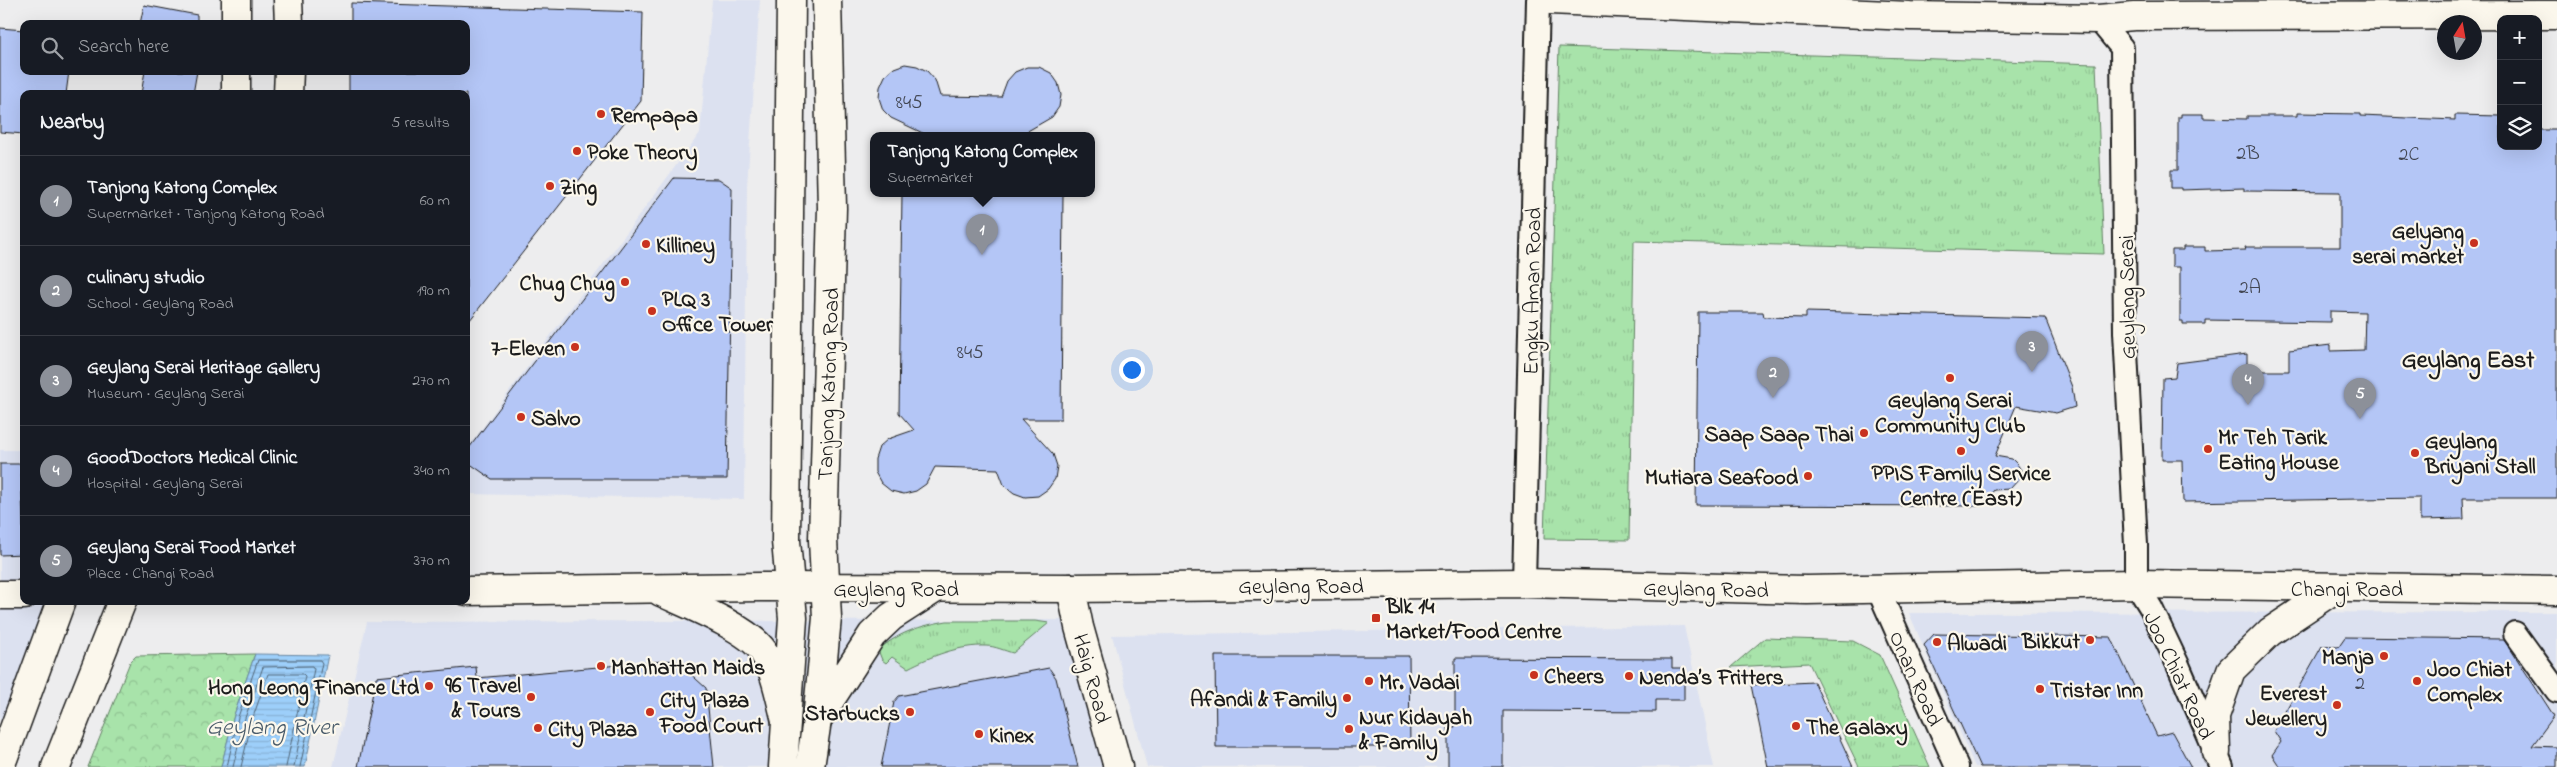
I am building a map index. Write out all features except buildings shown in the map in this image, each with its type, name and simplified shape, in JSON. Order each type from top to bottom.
[{"type":"main road","points":[[236,0],[236,20]]},
{"type":"main road","points":[[288,0],[289,20]]},
{"type":"main road","name":"Tanjong Katong Road","points":[[783,767],[793,618],[786,541],[791,0]]},
{"type":"main road","name":"Tanjong Katong Road","points":[[810,767],[817,720],[827,618],[823,540],[832,208],[827,0]]},
{"type":"main road","points":[[1550,0],[1921,8],[2098,19],[2134,16],[2557,15]]},
{"type":"main road","points":[[236,75],[236,90]]},
{"type":"main road","points":[[288,90],[289,75]]},
{"type":"main road","name":"Geylang Road","points":[[470,591],[1071,588],[1524,583],[1696,588],[1878,589],[2136,584]]},
{"type":"main road","name":"Changi Road","points":[[2136,584],[2557,590]]},
{"type":"main road","points":[[817,720],[852,662],[872,636],[891,617],[936,588]]},
{"type":"main road","name":"Haig Road","points":[[1071,588],[1079,628],[1118,767]]},
{"type":"main road","points":[[2219,759],[2215,716],[2231,670],[2270,632],[2336,588]]},
{"type":"main road","points":[[655,589],[747,636],[763,650],[775,678],[786,721]]},
{"type":"main road","points":[[0,595],[20,595]]},
{"type":"main road","points":[[0,767],[60,605]]},
{"type":"main road","points":[[56,767],[120,605]]},
{"type":"street","name":"Engku Aman Road","points":[[1524,583],[1538,0]]},
{"type":"street","name":"Geylang Serai","points":[[2098,19],[2122,48],[2125,332],[2136,545],[2136,584]]},
{"type":"street","name":"Joo Chiat Road","points":[[2136,584],[2151,608],[2219,759]]},
{"type":"street","name":"Onan Road","points":[[1878,589],[1957,767]]},
{"type":"street","points":[[2515,633],[2557,691]]},
{"type":"shaded area","name":"PLQ 3 Office Tower","points":[[712,0],[760,0],[747,186],[744,499],[470,494],[470,445],[700,133]]},
{"type":"shaded area","points":[[0,450],[20,450],[20,605],[49,605],[0,734]]},
{"type":"shaded area","points":[[2557,612],[2557,767],[1975,767],[1909,613]]},
{"type":"shaded area","points":[[1075,620],[1110,767],[333,767],[367,622]]},
{"type":"shaded area","points":[[1684,626],[1714,767],[1147,767],[1112,635]]},
{"type":"green space","points":[[1559,47],[2096,64],[2104,254],[1634,241],[1629,540],[1544,539]]},
{"type":"green space","points":[[947,621],[1035,621],[1049,623],[1013,653],[989,646],[966,647],[926,659],[908,668],[892,657],[886,663],[882,660],[878,650],[902,634]]},
{"type":"green space","points":[[1765,638],[1853,641],[1880,655],[1930,767],[1859,767],[1809,663],[1731,667]]},
{"type":"green space","points":[[255,654],[234,715],[221,767],[88,767],[130,662],[136,656]]},
{"type":"water","name":"Geylang River","points":[[255,654],[328,655],[305,767],[221,767],[234,715]]},
{"type":"place","name":"Rempapa","points":[[601,114]]},
{"type":"place","name":"Poke Theory","points":[[577,151]]},
{"type":"place","name":"Zing","points":[[550,186]]},
{"type":"place","name":"Gelyang serai market","points":[[2474,243]]},
{"type":"place","name":"Killiney","points":[[646,244]]},
{"type":"place","name":"Tanjong Katong Complex","points":[[982,255]]},
{"type":"place","name":"Chug Chug","points":[[625,282]]},
{"type":"place","name":"PLQ 3 Office Tower","points":[[652,311]]},
{"type":"place","name":"7-Eleven","points":[[575,347]]},
{"type":"place","name":"Geylang Serai Heritage Gallery","points":[[2032,372]]},
{"type":"place","name":"Geylang Serai Community Club","points":[[1950,378]]},
{"type":"place","name":"culinary studio","points":[[1773,398]]},
{"type":"place","name":"GoodDoctors Medical Clinic","points":[[2248,405]]},
{"type":"place","name":"Salvo","points":[[521,417]]},
{"type":"place","name":"Geylang Serai Food Market","points":[[2360,419]]},
{"type":"place","name":"Saap Saap Thai","points":[[1864,433]]},
{"type":"place","name":"Mr Teh Tarik Eating House","points":[[2208,449]]},
{"type":"place","name":"PPIS Family Service Centre (East)","points":[[1961,451]]},
{"type":"place","name":"Geylang Briyani Stall","points":[[2415,453]]},
{"type":"place","name":"Mutiara Seafood","points":[[1808,476]]},
{"type":"place","name":"Blk 14 Market/Food Centre","points":[[1376,618]]},
{"type":"place","name":"Bikkut","points":[[2090,640]]},
{"type":"place","name":"Alwadi","points":[[1937,642]]},
{"type":"place","name":"Manja","points":[[2384,656]]},
{"type":"place","name":"Manhattan Maids","points":[[601,666]]},
{"type":"place","name":"Cheers","points":[[1534,675]]},
{"type":"place","name":"Nenda’s Fritters","points":[[1629,676]]},
{"type":"place","name":"Mr. Vadai","points":[[1369,681]]},
{"type":"place","name":"Joo Chiat Complex","points":[[2417,681]]},
{"type":"place","name":"Hong Leong Finance Ltd","points":[[429,686]]},
{"type":"place","name":"Tristar Inn","points":[[2040,689]]},
{"type":"place","name":"96 Travel & Tours","points":[[531,697]]},
{"type":"place","name":"Afandi & Family","points":[[1347,698]]},
{"type":"place","name":"Everest Jewellery","points":[[2337,705]]},
{"type":"place","name":"City Plaza Food Court","points":[[650,712]]},
{"type":"place","name":"Starbucks","points":[[910,712]]},
{"type":"place","name":"The Galaxy","points":[[1796,726]]},
{"type":"place","name":"City Plaza","points":[[538,728]]},
{"type":"place","name":"Nur Kidayah & Family","points":[[1349,729]]},
{"type":"place","name":"Kinex","points":[[979,734]]},
{"type":"district","name":"Geylang East","points":[[2468,359]]}]
